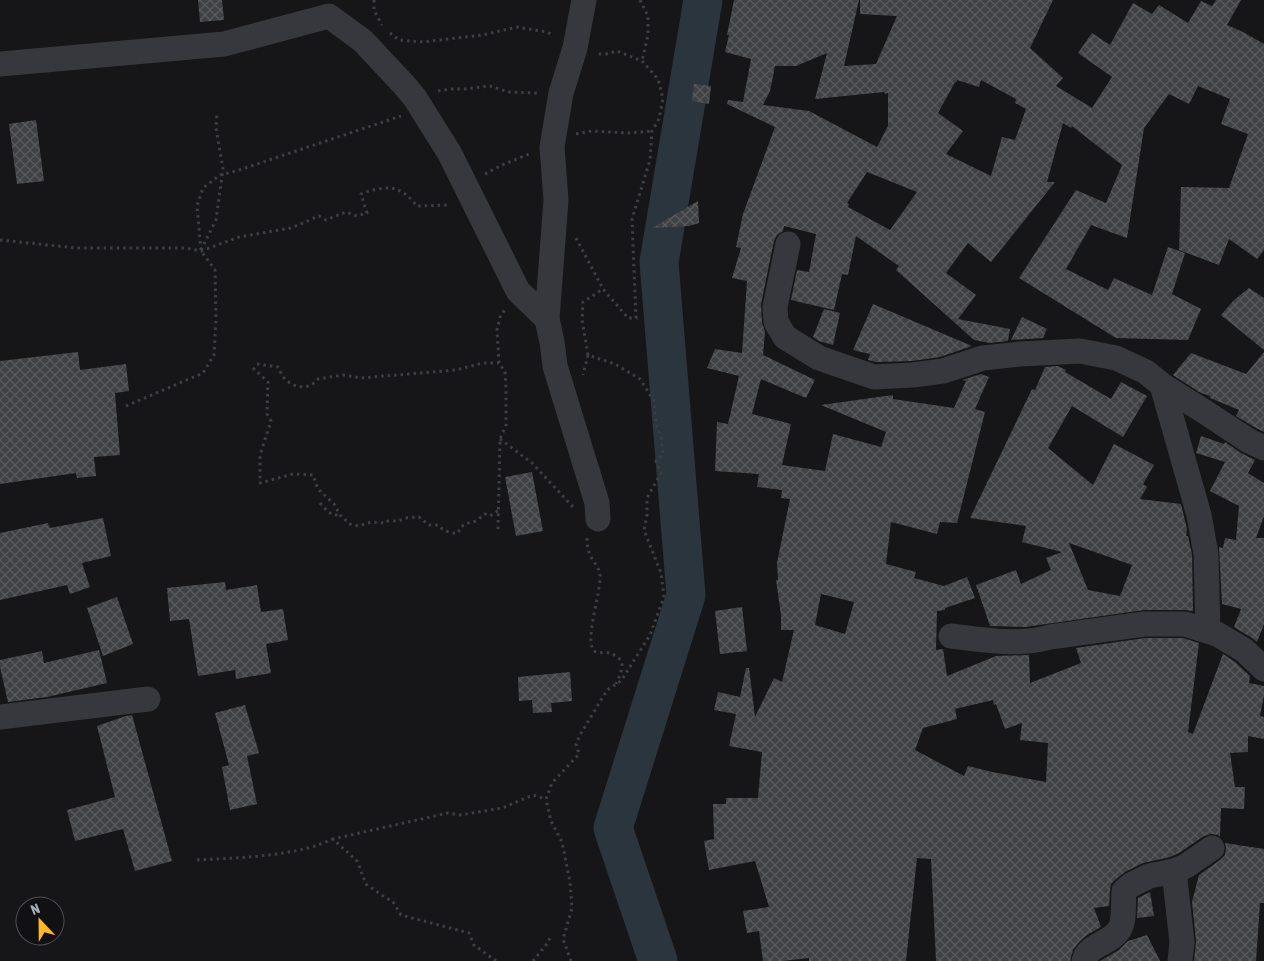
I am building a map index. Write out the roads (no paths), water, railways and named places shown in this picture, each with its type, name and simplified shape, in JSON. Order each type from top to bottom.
[{"type":"street","points":[[584,0],[575,48],[561,93],[552,147],[556,200],[548,319],[555,366],[597,503],[596,518]]},
{"type":"street","points":[[0,64],[224,44],[329,16],[363,41],[415,98],[450,154],[518,291],[548,319]]},
{"type":"street","points":[[788,244],[775,307],[776,322],[785,337],[819,358],[874,377],[943,371],[983,358],[1080,351],[1116,358],[1146,372],[1162,385],[1249,441],[1264,448]]},
{"type":"street","points":[[1162,385],[1199,515],[1206,554],[1208,631]]},
{"type":"street","points":[[951,636],[1001,642],[1039,640],[1144,624],[1184,624],[1217,634],[1244,650],[1264,669]]},
{"type":"street","points":[[0,717],[148,699]]},
{"type":"street","points":[[1084,961],[1090,950],[1112,938],[1119,930],[1122,922],[1124,890],[1149,876],[1174,871],[1186,866],[1212,848]]},
{"type":"street","points":[[1174,871],[1182,942],[1180,961]]},
{"type":"waterway","points":[[658,961],[613,828],[686,595],[659,262],[703,0]]}]
